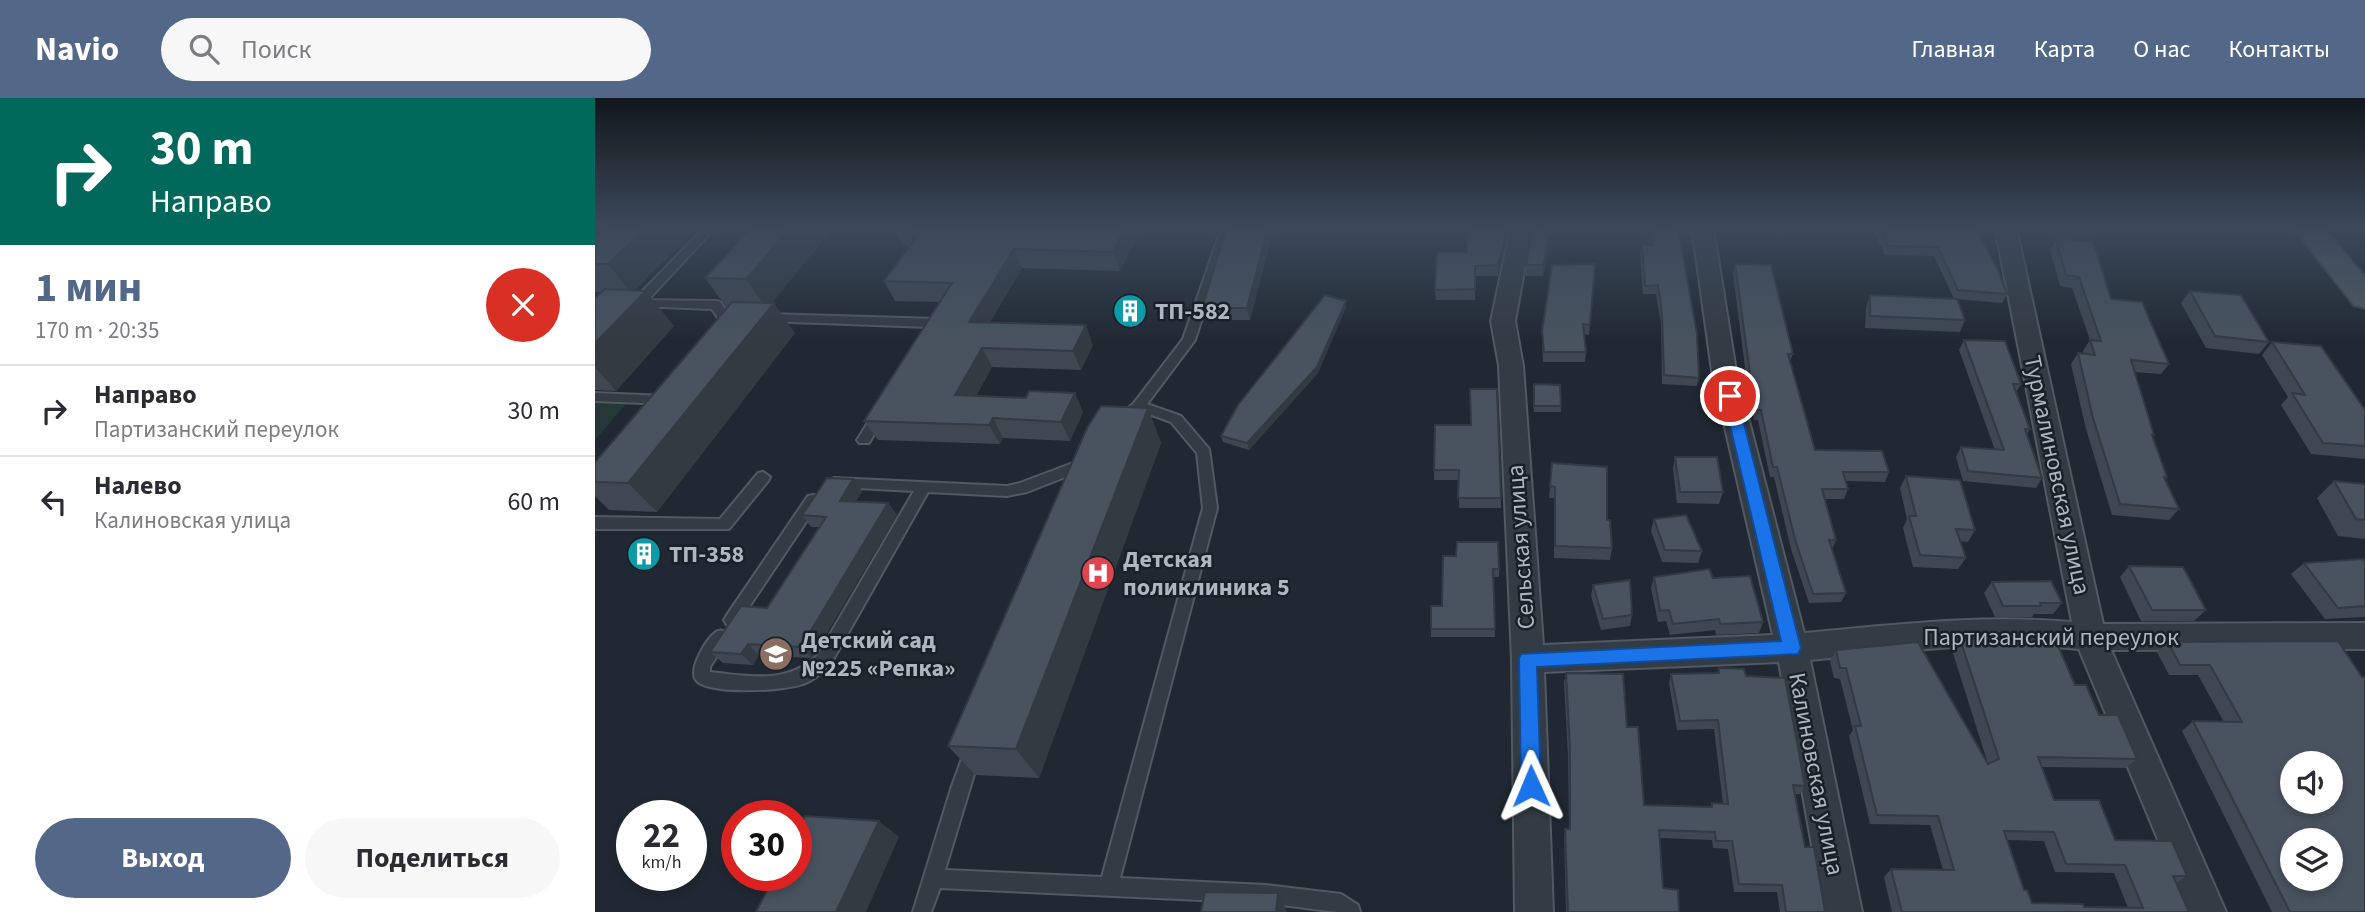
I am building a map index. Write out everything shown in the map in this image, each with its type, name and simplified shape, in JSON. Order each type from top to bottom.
[{"type":"main road","points":[[2338,265],[2365,298]]},
{"type":"street","name":"Сельская улица","points":[[1514,265],[1503,321],[1511,366],[1528,659],[1534,912]]},
{"type":"street","name":"Калиновская улица","points":[[1708,265],[1724,371],[1792,648],[1843,912]]},
{"type":"street","name":"Турмалиновская улица","points":[[2014,265],[2090,637],[2207,912]]},
{"type":"street","name":"Партизанский переулок","points":[[1528,659],[1792,648],[1968,632],[2038,632],[2090,637],[2365,636]]},
{"type":"lane","points":[[671,265],[633,302],[716,305],[723,316],[735,322],[937,323],[922,346]]},
{"type":"lane","points":[[1112,431],[1118,421],[1139,406],[1188,340],[1214,265]]},
{"type":"lane","points":[[595,397],[669,400]]},
{"type":"lane","points":[[864,440],[886,405]]},
{"type":"lane","points":[[1109,885],[1210,508],[1204,452],[1176,419],[1139,406]]},
{"type":"lane","points":[[924,487],[818,667],[799,680],[771,684],[706,679],[701,674],[702,665],[824,486],[924,487],[1007,491],[1022,488],[1075,466],[1094,462]]},
{"type":"lane","points":[[595,523],[724,525],[763,477]]},
{"type":"lane","points":[[922,912],[935,879],[959,785],[983,729]]},
{"type":"lane","points":[[935,879],[1266,894],[1341,903],[1350,912]]},
{"type":"lane","points":[[1209,912],[1212,891]]},
{"type":"shaded area","points":[[595,402],[627,403],[595,440]]},
{"type":"building","points":[[717,265],[758,265],[746,279],[705,278]]},
{"type":"building","points":[[896,265],[1004,265],[969,322],[1086,325],[1073,351],[982,348],[955,395],[1026,398],[1029,391],[1075,393],[1061,422],[993,418],[989,425],[864,421],[952,283],[884,281]]},
{"type":"building","points":[[1215,265],[1258,265],[1247,308],[1202,308]]},
{"type":"building","points":[[1436,265],[1498,265],[1475,266],[1475,289],[1435,290]]},
{"type":"building","points":[[1552,265],[1595,265],[1590,325],[1583,324],[1586,352],[1544,352],[1542,331]]},
{"type":"building","points":[[1643,265],[1685,265],[1697,334],[1699,378],[1664,375],[1658,285],[1645,286]]},
{"type":"building","points":[[1735,265],[1771,265],[1793,354],[1788,354],[1815,450],[1882,451],[1889,472],[1843,472],[1848,489],[1822,489],[1836,540],[1829,540],[1846,593],[1813,594],[1795,539],[1777,467],[1773,467],[1761,410],[1757,410]]},
{"type":"building","points":[[1946,265],[1995,265],[2007,294],[1958,290]]},
{"type":"building","points":[[2063,265],[2100,265],[2111,299],[2142,302],[2169,364],[2131,360],[2167,477],[2164,477],[2179,509],[2120,504],[2093,418],[2078,353],[2095,355],[2090,340],[2101,341],[2079,277],[2066,275]]},
{"type":"building","points":[[605,289],[646,291],[595,343],[595,298]]},
{"type":"building","points":[[2190,291],[2241,295],[2269,342],[2215,336]]},
{"type":"building","points":[[1325,295],[1346,301],[1317,367],[1247,443],[1221,436],[1238,405]]},
{"type":"building","points":[[1870,295],[1957,299],[1965,320],[1870,316]]},
{"type":"building","points":[[732,302],[774,303],[628,483],[595,482],[595,462]]},
{"type":"building","points":[[1964,340],[2005,341],[2021,384],[2013,384],[2030,429],[2025,429],[2042,478],[1968,471],[1961,447],[2004,450]]},
{"type":"building","points":[[2272,342],[2321,346],[2365,410],[2365,446],[2323,443],[2292,393],[2305,395]]},
{"type":"building","points":[[1534,384],[1560,385],[1561,406],[1534,406]]},
{"type":"building","points":[[1470,389],[1497,389],[1501,498],[1458,498],[1459,470],[1434,470],[1435,425],[1471,425]]},
{"type":"building","points":[[1101,406],[1148,408],[1016,749],[948,746],[1087,428]]},
{"type":"building","points":[[1675,457],[1717,457],[1723,492],[1680,492]]},
{"type":"building","points":[[1552,463],[1607,467],[1607,520],[1610,520],[1612,548],[1555,546],[1555,487],[1550,486]]},
{"type":"building","points":[[1906,476],[1960,480],[1975,530],[1956,529],[1966,558],[1920,555],[1909,516],[1916,516]]},
{"type":"building","points":[[827,478],[853,479],[840,501],[888,503],[801,647],[748,644],[741,654],[710,652],[741,606],[767,608],[826,517],[802,515]]},
{"type":"building","points":[[2334,481],[2365,484],[2365,520],[2356,519]]},
{"type":"building","points":[[1686,515],[1702,551],[1665,550],[1654,519]]},
{"type":"building","points":[[1457,542],[1498,542],[1499,569],[1493,569],[1495,629],[1431,629],[1431,606],[1442,606],[1443,556],[1456,556]]},
{"type":"building","points":[[2363,559],[2365,606],[2338,608],[2304,563]]},
{"type":"building","points":[[2129,566],[2183,567],[2206,610],[2152,610]]},
{"type":"building","points":[[1709,569],[1713,578],[1750,576],[1763,622],[1720,624],[1719,619],[1673,624],[1669,610],[1660,611],[1654,577]]},
{"type":"building","points":[[1630,580],[1632,615],[1603,619],[1593,585]]},
{"type":"building","points":[[2051,581],[2062,603],[2040,603],[2041,606],[2003,606],[1992,582]]},
{"type":"building","points":[[1960,639],[2055,639],[2075,685],[2086,685],[2099,715],[2118,715],[2137,759],[2038,757],[2054,800],[2099,800],[2115,840],[2172,841],[2187,876],[2173,876],[2189,912],[1902,912],[1891,869],[1954,870],[1938,816],[1877,815],[1855,726],[1861,726],[1846,668],[1840,668],[1836,650],[1918,642],[1988,764],[1999,759]],"holes":[[[2004,831],[2054,832],[2066,864],[2125,865],[2143,908],[2032,903],[2027,890],[2024,890]]]},
{"type":"building","points":[[2338,641],[2362,677],[2365,677],[2365,912],[2290,912],[2193,721],[2242,722],[2210,665],[2180,665],[2168,642]]},
{"type":"building","points":[[1719,668],[1744,669],[1746,676],[1785,678],[1805,786],[1793,785],[1805,847],[1814,847],[1825,912],[1786,912],[1782,885],[1739,884],[1732,841],[1716,841],[1715,832],[1659,830],[1663,888],[1678,890],[1679,912],[1568,912],[1565,829],[1570,829],[1570,748],[1566,673],[1623,674],[1627,727],[1638,727],[1644,805],[1712,807],[1712,803],[1728,804],[1718,720],[1680,721],[1671,674],[1719,673]]},
{"type":"building","points":[[812,816],[879,821],[836,912],[756,912],[767,891],[812,891]]},
{"type":"building","points":[[1205,892],[1278,893],[1276,912],[1201,912]]},
{"type":"place","name":"ТП-582","points":[[1130,311]]},
{"type":"place","name":"ТП-358","points":[[644,554]]},
{"type":"place","name":"Детская поликлиника 5","points":[[1098,573]]},
{"type":"place","name":"Детский сад №225 «Репка»","points":[[776,654]]},
{"type":"route","points":[[1531,786],[1528,659],[1792,648],[1730,396]]}]
